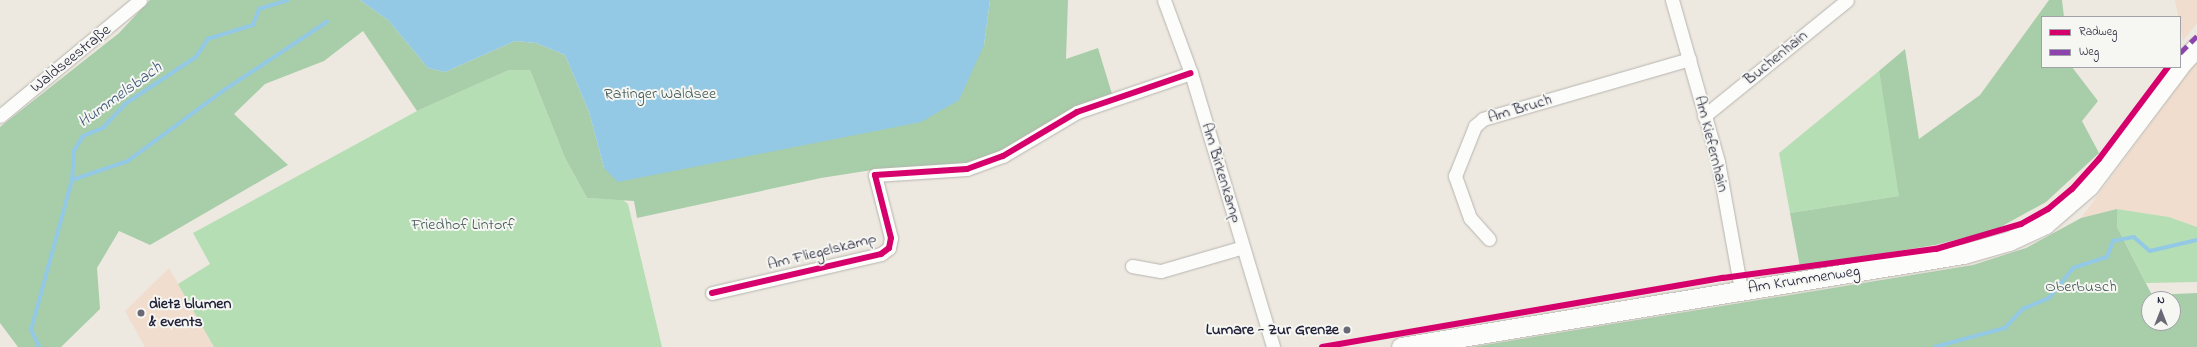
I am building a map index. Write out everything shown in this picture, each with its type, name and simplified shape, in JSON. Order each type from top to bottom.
[{"type":"main road","name":"Am Krummenweg","points":[[2181,64],[2197,47]]},
{"type":"main road","name":"Am Krummenweg","points":[[1401,347],[1963,254],[2009,242],[2045,224],[2089,186],[2178,68]]},
{"type":"street","name":"Waldseestraße","points":[[0,116],[140,0]]},
{"type":"street","name":"Am Birkenkamp","points":[[1164,0],[1191,73],[1273,347]]},
{"type":"street","name":"Am Kiefernhain","points":[[1672,0],[1718,162],[1741,290]]},
{"type":"street","name":"Buchenhain","points":[[1704,116],[1847,0]]},
{"type":"street","name":"Am Bruch","points":[[1489,239],[1470,218],[1455,176],[1475,126],[1483,119],[1689,58]]},
{"type":"street","name":"Am Fliegelskamp","points":[[712,293],[881,254],[888,248],[891,238],[876,175],[967,169],[1003,156],[1077,112],[1191,73]]},
{"type":"street","points":[[1132,266],[1161,271],[1243,247]]},
{"type":"shaded area","points":[[2175,0],[2197,0],[2197,23],[2183,41],[2181,16],[2178,16]]},
{"type":"shaded area","points":[[2197,61],[2197,227],[2169,217],[2117,209],[2081,218]]},
{"type":"shaded area","points":[[169,268],[214,347],[145,347],[125,311]]},
{"type":"green space","name":"Ratinger Waldsee","points":[[150,0],[360,0],[388,20],[428,68],[445,72],[515,41],[536,43],[565,55],[589,112],[604,168],[984,45],[990,0],[1068,0],[1066,59],[1098,48],[1112,94],[1004,151],[966,164],[872,170],[821,178],[637,218],[634,201],[587,198],[565,158],[530,70],[509,70],[417,111],[363,31],[324,61],[265,84],[234,114],[288,165],[150,245],[119,231],[97,268],[100,309],[61,347],[18,347],[0,323],[0,127],[119,33]]},
{"type":"green space","points":[[2049,0],[2062,0],[2064,16],[2041,16],[2041,68],[2073,68],[2098,101],[2082,121],[2099,153],[2046,202],[1995,230],[1935,245],[1800,267],[1790,213],[1899,196],[1879,71],[1905,49],[1919,139],[1980,95]]},
{"type":"green space","name":"Friedhof Lintorf","points":[[509,70],[530,70],[565,158],[587,198],[623,200],[628,204],[662,347],[214,347],[178,284],[210,264],[193,233],[417,111]]},
{"type":"green space","points":[[1879,71],[1900,196],[1790,213],[1779,153]]},
{"type":"green space","points":[[2117,209],[2169,217],[2197,227],[2197,282],[2146,283],[2117,227]]},
{"type":"green space","name":"Oberbusch","points":[[2117,209],[2117,227],[2150,291],[2141,291],[2141,331],[2181,331],[2181,294],[2197,293],[2197,347],[1472,347],[1973,265],[2026,248],[2081,218]]},
{"type":"water","points":[[360,0],[990,0],[984,45],[959,100],[921,122],[618,182],[604,168],[589,112],[565,55],[536,43],[515,41],[445,72],[428,68],[388,20]]},
{"type":"waterway","name":"Hummelsbach","points":[[39,347],[31,330],[72,180],[74,151],[83,136],[103,128],[125,104],[196,57],[208,39],[253,25],[259,9],[288,0]]},
{"type":"waterway","points":[[72,180],[128,161],[223,91],[327,22]]},
{"type":"waterway","points":[[1935,347],[2005,328],[2023,309],[2049,298],[2073,268],[2107,257],[2113,241],[2134,237],[2150,251],[2197,240]]},
{"type":"marked path","points":[[2181,52],[2197,36]]},
{"type":"cycle path","points":[[1322,347],[1723,278],[1936,249],[2021,224],[2048,209],[2072,189],[2099,159],[2167,68]]},
{"type":"cycle path","points":[[712,293],[881,254],[889,248],[891,238],[875,175],[967,169],[1003,156],[1077,112],[1191,73]]},
{"type":"place","name":"dietz blumen & events","points":[[141,313]]},
{"type":"place","name":"Lumare - Zur Grenze","points":[[1347,330]]}]
